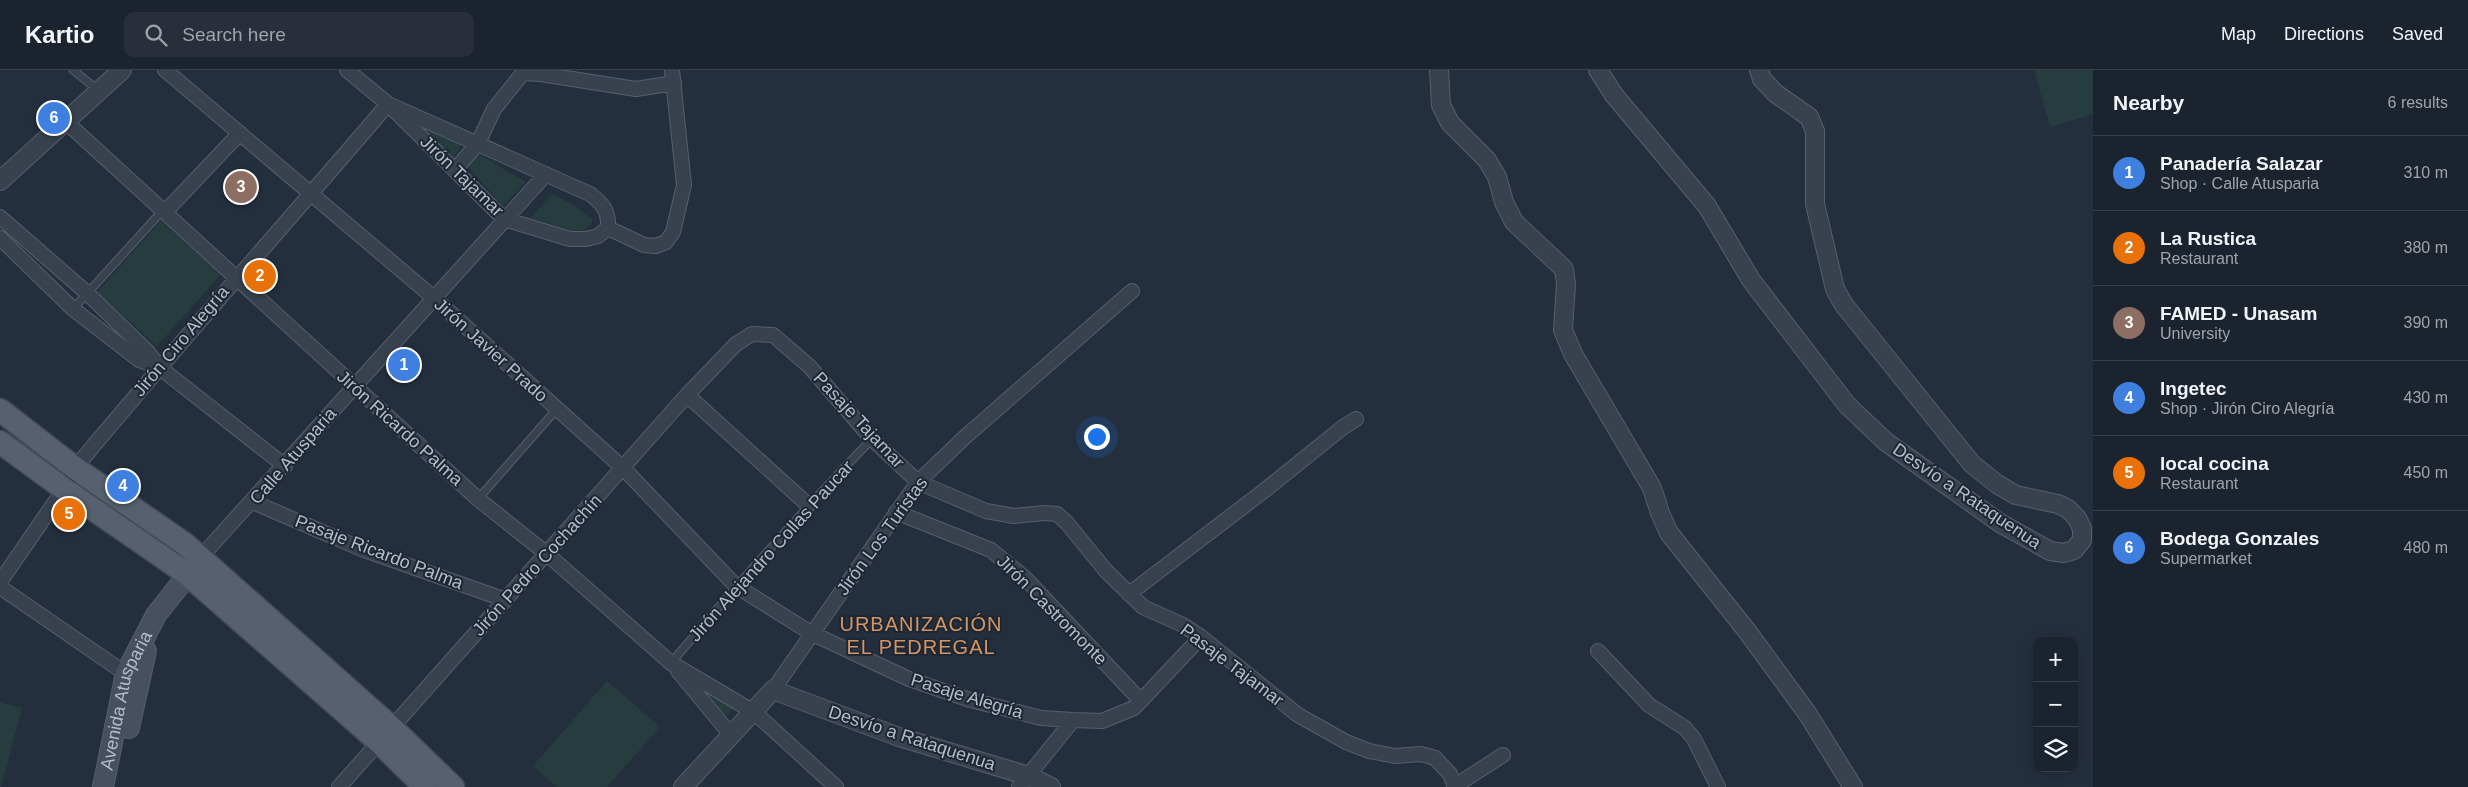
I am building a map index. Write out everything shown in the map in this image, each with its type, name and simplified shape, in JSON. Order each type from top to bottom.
[{"type":"main road","points":[[0,410],[75,468],[185,544],[193,566]]},
{"type":"main road","points":[[0,442],[64,489],[193,566],[385,735],[453,787]]},
{"type":"main road","name":"Avenida Atusparia","points":[[103,787],[132,678],[156,615],[193,566]]},
{"type":"main road","name":"Avenida Atusparia","points":[[116,787],[132,678]]},
{"type":"main road","points":[[385,735],[425,787]]},
{"type":"street","points":[[0,181],[122,70]]},
{"type":"street","name":"Jirón Javier Prado","points":[[165,70],[434,298],[556,410],[624,469],[736,586],[811,633]]},
{"type":"street","name":"Jirón Tajamar","points":[[347,70],[388,104],[504,219],[570,239],[586,239],[603,232]]},
{"type":"street","points":[[1439,70],[1441,105],[1450,123],[1487,160],[1497,177],[1504,202],[1514,222],[1564,269],[1566,284],[1562,330],[1578,362],[1652,488],[1669,533],[1747,631],[1807,713],[1853,787]]},
{"type":"street","name":"Desvío a Rataquenua","points":[[1598,70],[1614,95],[1707,206],[1751,280],[1846,404],[1886,442],[2000,523],[2050,551],[2063,553],[2074,550],[2082,540],[2082,529],[2077,518],[2058,504],[2016,495],[1997,484],[1972,464],[1844,305],[1835,289],[1816,204],[1816,131],[1809,116],[1774,93],[1762,79],[1759,70]]},
{"type":"street","points":[[388,104],[478,143],[574,186],[602,203],[608,215],[603,232],[644,245],[656,246],[666,242],[673,232],[684,185],[673,76],[636,89],[541,72],[521,72],[494,110],[478,143],[455,170]]},
{"type":"street","name":"Jirón Ciro Alegría","points":[[0,582],[64,489],[75,468],[234,278],[312,193],[388,104]]},
{"type":"street","name":"Jirón Ricardo Palma","points":[[64,121],[478,499],[547,554],[671,663],[754,712],[836,787]]},
{"type":"street","points":[[164,211],[240,133]]},
{"type":"street","name":"Calle Atusparia","points":[[193,566],[253,502],[546,174]]},
{"type":"street","points":[[0,217],[87,293],[148,352],[159,367],[285,466]]},
{"type":"street","points":[[0,238],[73,309],[139,360],[159,367]]},
{"type":"street","name":"Jirón Los Turistas","points":[[683,787],[773,690],[918,482],[972,431],[1132,291]]},
{"type":"street","name":"Pasaje Tajamar","points":[[736,344],[752,334],[773,336],[809,366],[872,439],[918,482],[986,511],[1014,516],[1044,513],[1056,514],[1067,523],[1106,571],[1143,607],[1182,625],[1202,637],[1298,715],[1346,742],[1369,752],[1395,756],[1421,754],[1435,758],[1450,774],[1455,786]]},
{"type":"street","name":"Jirón Pedro Cochachín","points":[[339,787],[736,344]]},
{"type":"street","points":[[688,396],[808,506]]},
{"type":"street","points":[[1129,594],[1356,419]]},
{"type":"street","name":"Pasaje Ricardo Palma","points":[[253,502],[364,550],[506,600]]},
{"type":"street","name":"Jirón Castromonte","points":[[896,512],[992,550],[1026,579],[1141,701]]},
{"type":"street","points":[[0,587],[132,678]]},
{"type":"street","name":"Pasaje Alegría","points":[[811,633],[909,679],[967,699],[1041,718],[1102,721],[1134,708],[1202,637]]},
{"type":"street","points":[[1598,650],[1649,705],[1685,728],[1699,748],[1718,787]]},
{"type":"street","points":[[671,663],[731,735]]},
{"type":"street","name":"Desvío a Rataquenua","points":[[773,690],[1024,781],[1051,787]]},
{"type":"street","points":[[1024,781],[1073,720]]},
{"type":"street","points":[[1455,786],[1503,755]]},
{"type":"lane","points":[[73,70],[98,90]]},
{"type":"lane","points":[[73,309],[164,211]]},
{"type":"lane","points":[[478,499],[556,410]]},
{"type":"lane","name":"Jirón Alejandro Collas Paucar","points":[[671,663],[736,586],[872,439]]},
{"type":"green space","points":[[2034,70],[2093,70],[2093,114],[2050,127]]},
{"type":"green space","points":[[423,125],[462,144],[454,157],[420,128]]},
{"type":"green space","points":[[475,152],[526,182],[503,206],[467,166]]},
{"type":"green space","points":[[552,194],[572,204],[592,219],[592,224],[580,233],[531,218]]},
{"type":"green space","points":[[161,221],[221,274],[157,346],[97,292]]},
{"type":"green space","points":[[607,681],[660,727],[607,787],[557,787],[533,766]]},
{"type":"green space","points":[[691,683],[736,705],[728,716],[725,715]]},
{"type":"green space","points":[[0,702],[22,708],[1,787],[0,787]]},
{"type":"place","name":"Bodega Gonzales","points":[[54,118]]},
{"type":"place","name":"FAMED - Unasam","points":[[241,187]]},
{"type":"place","name":"La Rustica","points":[[260,276]]},
{"type":"place","name":"Panadería Salazar","points":[[404,365]]},
{"type":"place","name":"Ingetec","points":[[123,486]]},
{"type":"place","name":"local cocina","points":[[69,514]]},
{"type":"district","name":"URBANIZACIÓN EL PEDREGAL","points":[[921,636]]}]
